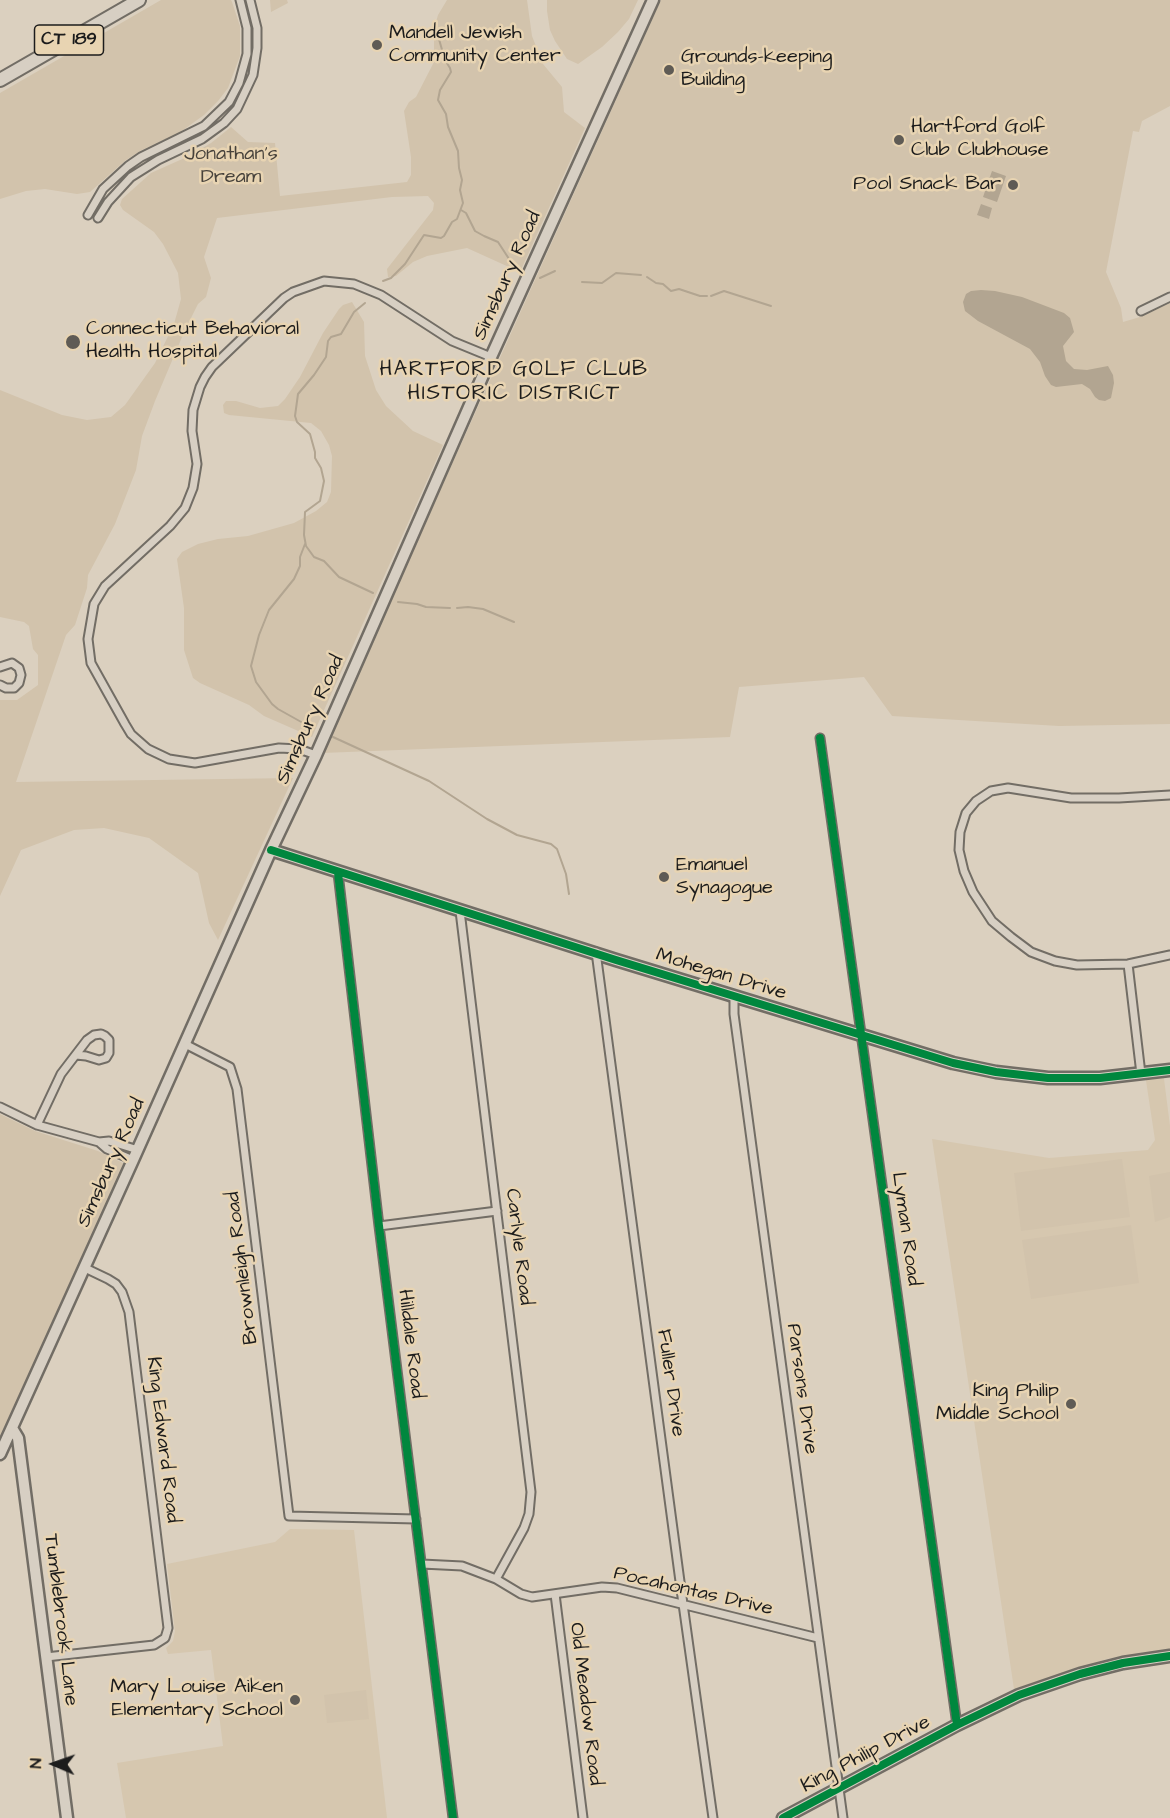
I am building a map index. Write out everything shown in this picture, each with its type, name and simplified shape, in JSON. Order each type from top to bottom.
[{"type":"main road","name":"CT 189","points":[[0,80],[139,0]]},
{"type":"street","points":[[88,215],[103,189],[128,166],[141,157],[204,126],[229,102],[239,83],[248,54],[247,28],[240,0]]},
{"type":"street","points":[[98,218],[108,202],[131,177],[158,160],[202,139],[224,123],[237,109],[253,75],[257,55],[257,28],[250,0]]},
{"type":"street","name":"Simsbury Road","points":[[0,1454],[653,0]]},
{"type":"street","points":[[316,754],[299,749],[279,748],[195,763],[169,759],[148,749],[131,734],[124,724],[91,663],[88,639],[94,604],[105,586],[170,526],[185,508],[193,488],[197,464],[192,431],[193,410],[205,377],[212,367],[293,292],[324,281],[354,284],[381,295],[452,341],[491,357]]},
{"type":"street","points":[[1141,310],[1170,297]]},
{"type":"street","points":[[0,667],[12,663],[19,668],[21,675],[20,683],[14,688],[0,685]]},
{"type":"street","name":"Lyman Road","points":[[820,738],[957,1725]]},
{"type":"street","points":[[1170,795],[1071,798],[1008,788],[991,791],[975,801],[966,813],[960,832],[959,850],[964,871],[973,892],[992,921],[1031,952],[1055,961],[1077,965],[1128,964],[1170,956]]},
{"type":"street","name":"Mohegan Drive","points":[[271,850],[338,873],[953,1063],[996,1072],[1048,1078],[1100,1078],[1170,1070]]},
{"type":"street","name":"Hilldale Road","points":[[338,873],[379,1226],[453,1818]]},
{"type":"street","name":"Carlyle Road","points":[[460,911],[531,1492],[529,1514],[524,1528],[496,1579]]},
{"type":"street","name":"Fuller Drive","points":[[596,952],[713,1818]]},
{"type":"street","points":[[1128,964],[1141,1074]]},
{"type":"street","name":"Parsons Drive","points":[[734,996],[736,1026],[843,1818]]},
{"type":"street","points":[[37,1125],[61,1074],[87,1040],[94,1035],[105,1036],[109,1040],[109,1053],[106,1058],[99,1060],[76,1055]]},
{"type":"street","name":"Brownleigh Road","points":[[185,1044],[230,1067],[237,1089],[289,1516],[416,1519]]},
{"type":"street","points":[[0,1107],[37,1125],[99,1142],[109,1141],[136,1155]]},
{"type":"street","points":[[99,1142],[107,1149],[136,1155]]},
{"type":"street","points":[[379,1226],[497,1210]]},
{"type":"street","name":"King Edward Road","points":[[46,1657],[154,1645],[165,1638],[168,1622],[129,1312],[122,1292],[116,1284],[85,1268]]},
{"type":"street","name":"Tumblebrook Lane","points":[[12,1428],[18,1438],[67,1818]]},
{"type":"street","name":"Pocahontas Drive","points":[[422,1564],[462,1566],[496,1579],[521,1594],[532,1597],[609,1587],[818,1638]]},
{"type":"street","name":"Old Meadow Road","points":[[555,1594],[583,1818]]},
{"type":"street","name":"King Philip Drive","points":[[783,1818],[957,1725],[1019,1695],[1080,1674],[1123,1663],[1170,1656]]},
{"type":"shaded area","points":[[992,171],[1006,176],[997,202],[983,197]]},
{"type":"shaded area","points":[[981,204],[992,208],[989,219],[977,215]]},
{"type":"shaded area","points":[[981,290],[1022,297],[1064,313],[1070,318],[1074,332],[1063,346],[1066,361],[1074,369],[1087,370],[1108,366],[1114,383],[1111,398],[1105,401],[1099,400],[1090,389],[1082,384],[1056,387],[1051,385],[1040,362],[1030,349],[978,321],[965,311],[963,302],[966,294]]},
{"type":"shaded area","name":"King Philip Middle School","points":[[1163,1071],[1170,1126],[1170,1650],[1107,1659],[1014,1689],[932,1139],[1049,1158],[1148,1150],[1155,1140],[1145,1074]]},
{"type":"shaded area","name":"Mary Louise Aiken Elementary School","points":[[290,1529],[354,1530],[387,1818],[126,1818],[117,1763],[223,1746],[211,1650],[168,1654],[166,1648],[173,1641],[175,1631],[167,1564],[275,1542]]},
{"type":"green space","points":[[161,0],[231,0],[240,26],[240,56],[228,88],[218,101],[204,115],[179,133],[126,160],[90,192],[77,194],[45,189],[26,191],[0,199],[0,93]]},
{"type":"green space","points":[[270,0],[287,0],[288,3],[271,12]]},
{"type":"green space","name":"Jonathan's Dream","points":[[447,0],[527,0],[532,36],[543,64],[562,87],[564,112],[585,128],[520,272],[467,248],[427,256],[413,262],[396,276],[388,277],[387,269],[433,210],[434,203],[428,196],[392,197],[217,218],[204,257],[211,278],[206,297],[198,304],[185,330],[155,401],[142,436],[136,470],[115,524],[88,575],[87,588],[75,625],[66,635],[16,782],[293,778],[218,940],[209,923],[198,873],[149,838],[104,828],[74,830],[21,850],[0,896],[0,700],[17,700],[38,685],[38,655],[33,649],[29,626],[24,622],[0,617],[0,390],[62,415],[87,420],[111,417],[125,405],[155,363],[174,324],[181,299],[178,273],[163,244],[154,232],[123,210],[120,205],[122,199],[151,173],[189,156],[211,143],[231,127],[248,142],[275,143],[280,196],[407,182],[411,175],[411,157],[404,111],[409,102],[416,97],[434,62],[434,29],[438,15]]},
{"type":"green space","points":[[547,0],[638,0],[629,19],[618,32],[578,64],[567,59],[555,41],[550,30]]},
{"type":"green space","points":[[661,0],[1170,0],[1170,106],[1142,121],[1139,132],[1133,131],[1106,272],[1121,308],[1123,322],[1170,303],[1170,724],[1059,726],[892,716],[864,677],[739,687],[730,737],[322,753]]},
{"type":"green space","points":[[352,302],[364,322],[365,356],[376,390],[386,406],[413,431],[443,445],[312,737],[264,716],[249,705],[193,678],[184,650],[184,608],[177,559],[182,552],[198,544],[248,536],[294,523],[327,502],[331,492],[332,456],[321,431],[311,423],[229,415],[224,413],[223,405],[226,401],[236,401],[260,408],[278,406],[300,377],[323,333],[339,309]]},
{"type":"green space","points":[[0,1114],[35,1131],[98,1151],[125,1164],[0,1438]]},
{"type":"green space","points":[[1122,1159],[1130,1217],[1021,1231],[1014,1173]]},
{"type":"green space","points":[[1170,1172],[1170,1217],[1155,1222],[1149,1176]]},
{"type":"green space","points":[[1131,1225],[1139,1283],[1031,1299],[1022,1240]]},
{"type":"green space","points":[[366,1690],[369,1719],[327,1723],[324,1695]]},
{"type":"waterway","points":[[383,281],[391,278],[405,264],[424,235],[441,238],[444,236],[452,222],[457,219],[463,203],[458,151],[448,127],[446,114],[438,100],[440,90],[451,72],[445,60],[434,22]]},
{"type":"waterway","points":[[461,210],[466,213],[475,231],[498,242],[513,265],[520,268]]},
{"type":"waterway","points":[[540,278],[555,271]]},
{"type":"waterway","points":[[582,282],[602,283],[616,273],[641,275]]},
{"type":"waterway","points":[[647,277],[656,283],[663,284],[671,291],[679,289],[707,296]]},
{"type":"waterway","points":[[711,296],[724,291],[771,306]]},
{"type":"waterway","points":[[365,303],[354,312],[341,334],[331,337],[328,341],[326,357],[298,394],[295,416],[297,422],[310,434],[315,458],[321,468],[324,481],[320,501],[305,512],[306,546],[314,557],[324,561],[339,577],[373,593]]},
{"type":"waterway","points":[[305,544],[300,557],[300,566],[294,579],[269,610],[259,635],[251,666],[256,682],[272,704],[312,728]]},
{"type":"waterway","points":[[398,602],[450,608]]},
{"type":"waterway","points":[[457,608],[483,609],[514,622]]},
{"type":"waterway","points":[[333,737],[429,781],[487,819],[517,835],[551,844],[557,849],[566,874],[569,894]]},
{"type":"cycle path","points":[[820,738],[957,1725]]},
{"type":"cycle path","points":[[271,850],[616,960],[953,1063],[996,1072],[1048,1078],[1100,1078],[1170,1070]]},
{"type":"cycle path","points":[[338,873],[379,1226],[453,1818]]},
{"type":"cycle path","points":[[783,1818],[957,1725],[1019,1695],[1080,1674],[1123,1663],[1170,1656]]},
{"type":"place","name":"Mandell Jewish Community Center","points":[[377,45]]},
{"type":"place","name":"Grounds-keeping Building","points":[[669,70]]},
{"type":"place","name":"Hartford Golf Club Clubhouse","points":[[899,140]]},
{"type":"place","name":"Pool Snack Bar","points":[[1013,185]]},
{"type":"place","name":"Connecticut Behavioral Health Hospital","points":[[73,342]]},
{"type":"place","name":"Emanuel Synagogue","points":[[664,877]]},
{"type":"place","name":"King Philip Middle School","points":[[1071,1404]]},
{"type":"place","name":"Mary Louise Aiken Elementary School","points":[[295,1700]]},
{"type":"district","name":"HARTFORD GOLF CLUB HISTORIC DISTRICT","points":[[514,383]]}]
